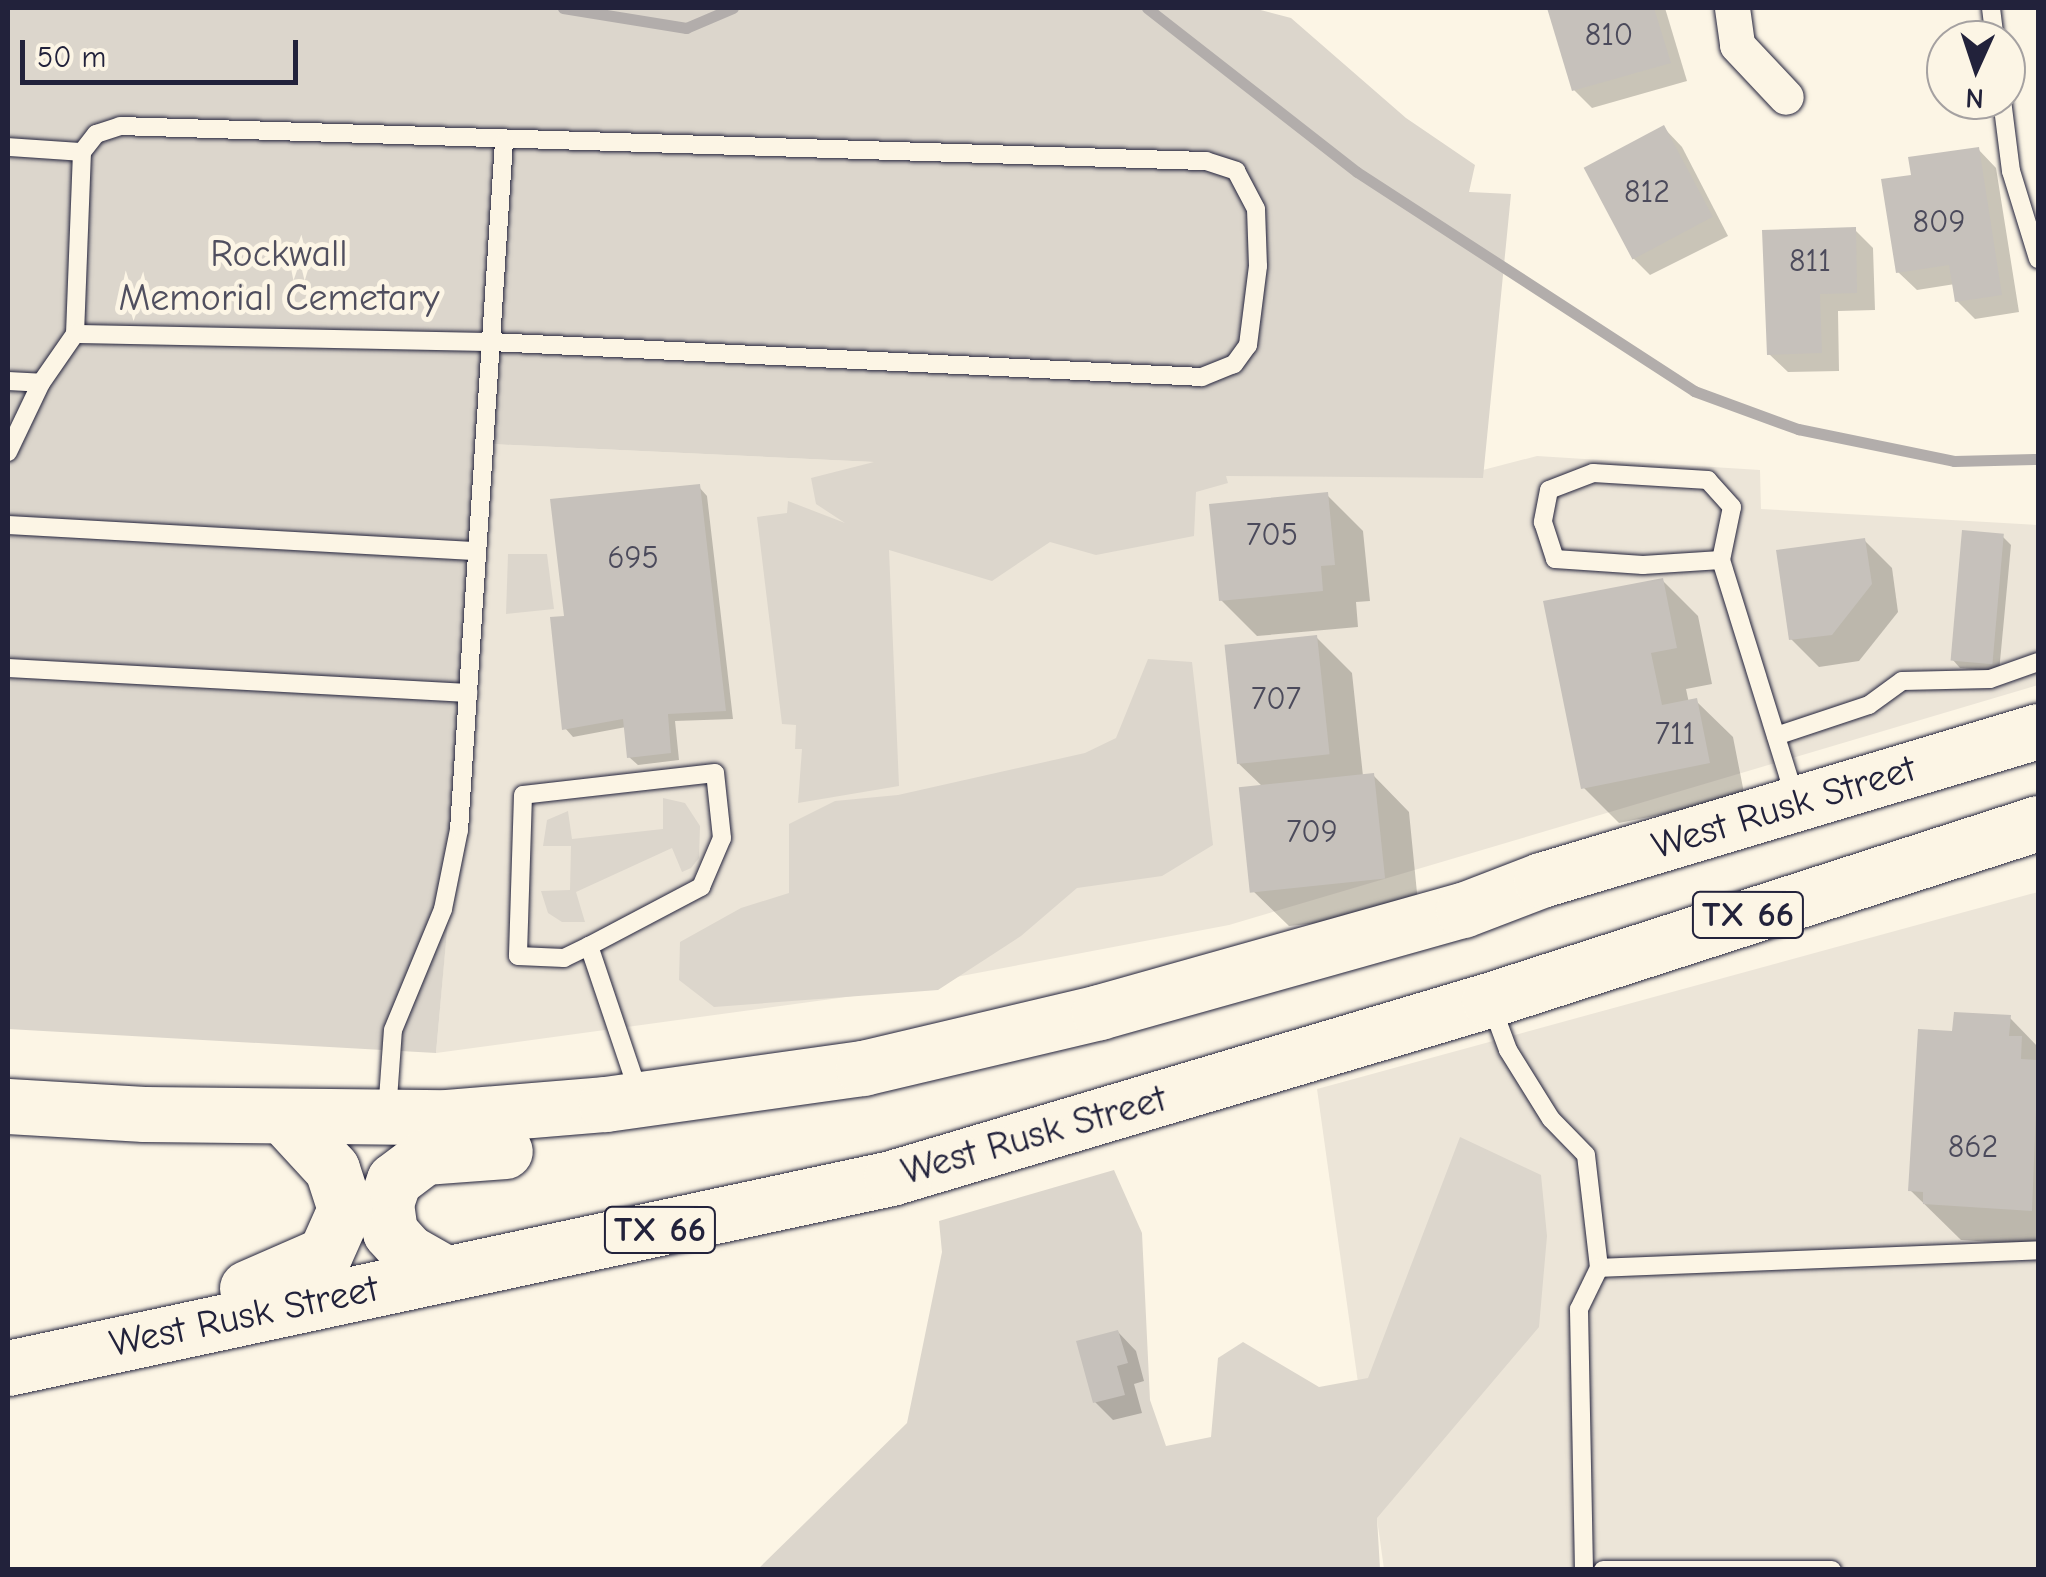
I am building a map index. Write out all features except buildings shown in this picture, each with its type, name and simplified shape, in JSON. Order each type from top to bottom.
[{"type":"main road","name":"West Rusk Street","points":[[372,1118],[565,1108],[862,1068],[1099,1012],[1463,910],[2038,731]]},
{"type":"main road","name":"West Rusk Street","points":[[8,1368],[890,1178],[1490,1000],[2038,823]]},
{"type":"main road","name":"TX 66","points":[[8,1106],[372,1118]]},
{"type":"main road","points":[[445,1273],[408,1252],[390,1232],[386,1203],[394,1180],[424,1157],[529,1149],[565,1108]]},
{"type":"main road","points":[[182,1331],[259,1280],[314,1263],[335,1240],[345,1210],[340,1182],[284,1117]]},
{"type":"street","points":[[1732,8],[1737,44],[1786,97]]},
{"type":"lane","points":[[2005,120],[2011,171],[2038,259]]},
{"type":"lane","points":[[8,452],[41,383],[75,334],[82,152],[96,134],[162,124],[504,142],[1206,160],[1236,171],[1256,210],[1258,266],[1248,345],[1234,364],[1202,377],[490,342],[75,334]]},
{"type":"lane","points":[[372,1118],[392,1030],[425,962],[453,866],[504,142]]},
{"type":"lane","points":[[8,147],[82,152]]},
{"type":"lane","points":[[8,381],[41,383]]},
{"type":"lane","points":[[1721,560],[1644,565],[1555,559],[1543,522],[1549,490],[1593,473],[1708,480],[1732,507],[1721,560],[1797,804]]},
{"type":"lane","points":[[8,525],[473,551]]},
{"type":"lane","points":[[1776,736],[1869,705],[1902,681],[1990,679],[2038,662]]},
{"type":"lane","points":[[8,668],[468,693]]},
{"type":"lane","points":[[714,773],[722,838],[701,887],[589,946],[564,958],[518,956],[523,795],[714,773]]},
{"type":"lane","points":[[589,946],[641,1099]]},
{"type":"lane","points":[[1490,1000],[1508,1050],[1552,1119],[1586,1155],[1599,1268],[1580,1309],[1584,1570]]},
{"type":"lane","points":[[1599,1268],[2038,1250]]},
{"type":"lane","points":[[1603,1570],[1832,1570]]},
{"type":"shaded area","points":[[490,444],[1175,476],[1460,476],[1537,456],[1760,470],[1761,509],[2038,525],[2038,685],[1229,925],[861,995],[436,1053]]},
{"type":"shaded area","points":[[2038,892],[2038,1569],[1384,1569],[1317,1089]]},
{"type":"green space","name":"Rockwall Memorial Cemetary","points":[[8,8],[1253,8],[1291,18],[1406,118],[1475,165],[1469,192],[1511,194],[1483,478],[1226,476],[1228,483],[1196,492],[1194,536],[1096,555],[1050,542],[992,581],[889,550],[899,786],[798,803],[802,749],[795,749],[796,725],[782,724],[757,517],[787,513],[788,501],[845,523],[816,504],[811,478],[874,462],[491,444],[436,1053],[8,1029]]},
{"type":"green space","points":[[508,554],[547,554],[554,609],[506,614]]},
{"type":"green space","points":[[1148,659],[1192,662],[1213,845],[1162,876],[1077,888],[1021,936],[938,990],[714,1007],[679,980],[680,942],[741,908],[789,893],[789,824],[835,801],[898,795],[1085,753],[1116,738]]},
{"type":"green space","points":[[663,798],[685,803],[700,826],[699,858],[691,868],[682,872],[672,848],[576,892],[585,922],[562,922],[548,913],[541,891],[570,890],[571,846],[543,846],[547,820],[568,811],[572,839],[663,829]]},
{"type":"green space","points":[[1460,1137],[1541,1175],[1547,1236],[1539,1327],[1377,1518],[1380,1569],[757,1570],[907,1423],[942,1252],[939,1221],[1114,1170],[1142,1233],[1150,1400],[1166,1446],[1211,1437],[1218,1358],[1243,1342],[1319,1387],[1368,1378]]},
{"type":"waterway","points":[[563,8],[686,28],[733,8]]},
{"type":"waterway","points":[[1147,8],[1357,172],[1694,391],[1798,429],[1954,461],[2038,459]]}]
